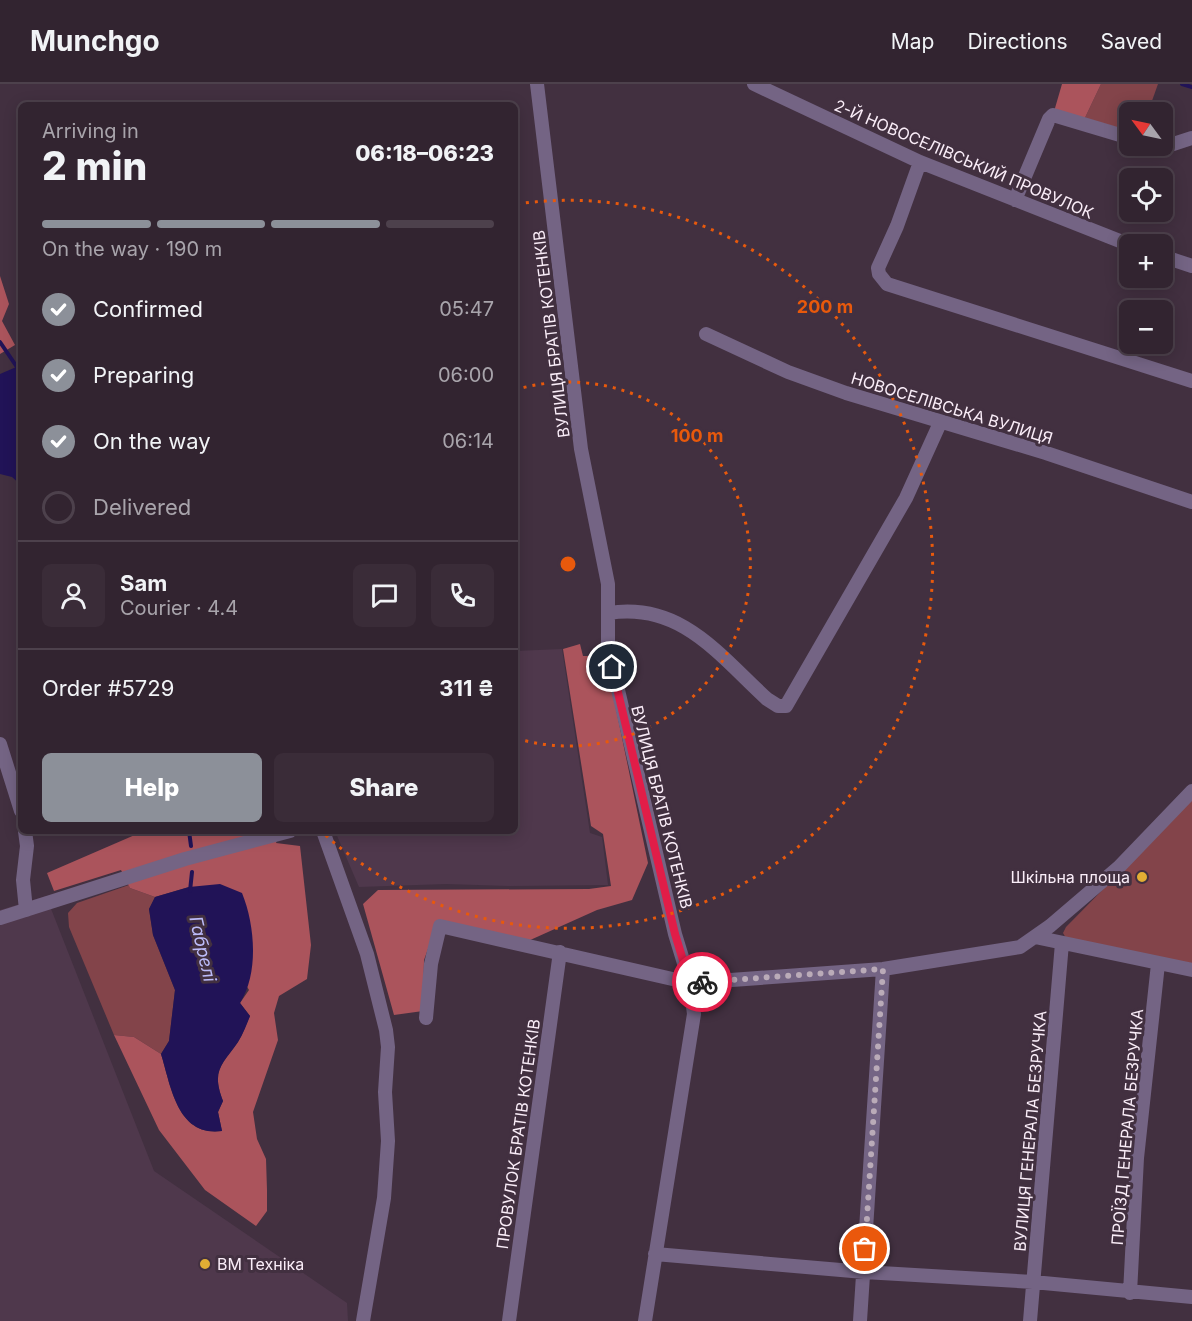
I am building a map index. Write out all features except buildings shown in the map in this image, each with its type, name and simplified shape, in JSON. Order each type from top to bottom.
[{"type":"street","name":"ВУЛИЦЯ БРАТІВ КОТЕНКІВ","points":[[537,84],[581,450],[608,584],[608,647],[675,934],[690,983],[694,1014],[693,1033],[645,1321]]},
{"type":"street","name":"2-Й НОВОСЕЛІВСЬКИЙ ПРОВУЛОК","points":[[754,84],[920,162],[1119,241]]},
{"type":"street","points":[[1015,200],[1049,119],[1053,115],[1119,135]]},
{"type":"street","points":[[1173,144],[1192,138]]},
{"type":"street","points":[[920,162],[897,226],[878,268],[879,274],[887,284],[1192,381]]},
{"type":"street","points":[[1173,260],[1192,266]]},
{"type":"street","name":"НОВОСЕЛІВСЬКА ВУЛИЦЯ","points":[[706,334],[788,372],[940,423],[1046,453],[1192,502]]},
{"type":"street","points":[[609,613],[646,612],[675,621],[693,631],[766,699],[778,706],[786,706],[906,498],[940,423]]},
{"type":"street","points":[[0,744],[18,801]]},
{"type":"street","points":[[426,1018],[430,964],[440,926],[690,983],[883,969],[1020,947],[1119,867],[1192,791]]},
{"type":"street","points":[[25,834],[27,846],[23,880],[26,910]]},
{"type":"street","points":[[0,918],[185,859],[279,834]]},
{"type":"street","points":[[324,834],[367,954],[387,1039],[385,1092],[388,1141],[384,1198],[363,1321]]},
{"type":"street","points":[[1035,937],[1192,970]]},
{"type":"street","name":"ВУЛИЦЯ ГЕНЕРАЛА БЕЗРУЧКА","points":[[1030,1321],[1062,943]]},
{"type":"street","name":"ПРОВУЛОК БРАТІВ КОТЕНКІВ","points":[[509,1321],[560,952]]},
{"type":"street","name":"ПРОЇЗД ГЕНЕРАЛА БЕЗРУЧКА","points":[[1130,1293],[1137,1158],[1158,964]]},
{"type":"street","points":[[860,1321],[883,969]]},
{"type":"street","points":[[655,1254],[864,1272],[1033,1282],[1130,1293],[1192,1297]]},
{"type":"shaded area","points":[[1062,84],[1101,84],[1082,124],[1053,115]]},
{"type":"shaded area","points":[[1101,84],[1158,84],[1152,102],[1119,102],[1119,135],[1082,124]]},
{"type":"shaded area","points":[[0,276],[9,304],[2,321],[15,345],[0,354]]},
{"type":"shaded area","points":[[580,644],[583,656],[605,656],[648,863],[632,900],[597,910],[528,941],[438,921],[424,960],[423,1011],[394,1015],[363,904],[378,890],[589,889],[611,886],[603,834],[591,826],[563,649]]},
{"type":"shaded area","points":[[562,649],[590,833],[602,837],[608,885],[446,884],[359,887],[336,834],[518,834],[518,651]]},
{"type":"shaded area","name":"Шкільна площа","points":[[1192,799],[1192,966],[1066,938],[1063,933],[1066,927]]},
{"type":"shaded area","points":[[137,834],[279,834],[276,843],[300,846],[311,945],[307,979],[279,996],[274,1013],[278,1040],[253,1112],[257,1139],[266,1159],[267,1190],[267,1211],[256,1226],[205,1190],[159,1130],[114,1035],[134,1037],[161,1054],[178,1107],[186,1118],[195,1126],[207,1131],[222,1131],[218,1112],[223,1101],[218,1075],[223,1063],[240,1039],[250,1016],[240,1003],[249,990],[189,887],[155,897],[130,888],[121,870],[54,891],[47,873]]},
{"type":"shaded area","points":[[129,885],[130,888],[155,897],[149,909],[153,935],[175,990],[169,1041],[161,1054],[134,1037],[114,1035],[69,927],[68,913],[77,903]]},
{"type":"shaded area","points":[[46,896],[154,1171],[347,1303],[348,1321],[0,1321],[0,910]]},
{"type":"water","points":[[18,366],[18,482],[12,477],[0,474],[0,374]]},
{"type":"water","points":[[220,884],[242,893],[250,919],[252,963],[250,978],[240,1003],[250,1016],[240,1039],[223,1063],[218,1075],[223,1101],[218,1112],[222,1131],[207,1131],[195,1126],[178,1107],[161,1054],[169,1041],[175,990],[153,935],[149,909],[155,897],[189,887]]},
{"type":"waterway","points":[[1182,84],[1192,87]]},
{"type":"waterway","name":"Габрелі","points":[[0,342],[18,369]]},
{"type":"waterway","name":"Габрелі","points":[[189,834],[191,846]]},
{"type":"waterway","name":"Габрелі","points":[[190,891],[192,872]]},
{"type":"way so far","points":[[702,982],[883,969],[865,1249]]},
{"type":"place","name":"Шкільна площа","points":[[1142,877]]},
{"type":"place","name":"ВМ Техніка","points":[[205,1264]]},
{"type":"route","points":[[612,667],[675,934],[690,983],[702,982]]}]
